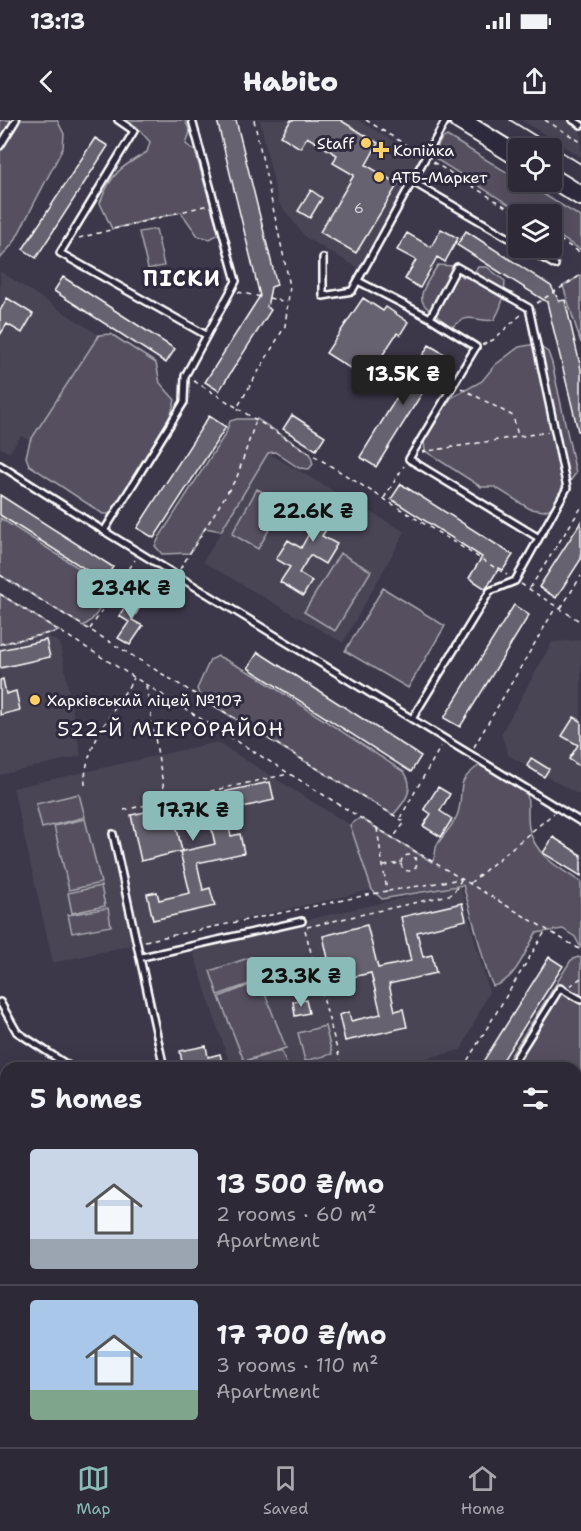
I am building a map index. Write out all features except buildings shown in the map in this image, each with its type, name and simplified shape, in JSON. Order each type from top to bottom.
[{"type":"main road","points":[[469,123],[508,150]]},
{"type":"main road","points":[[562,184],[581,196]]},
{"type":"lane","points":[[0,146],[16,120]]},
{"type":"lane","points":[[118,120],[134,131],[60,253],[206,335]]},
{"type":"lane","points":[[104,531],[184,402],[185,376],[236,280],[192,120]]},
{"type":"lane","points":[[323,258],[323,296],[352,291],[446,120]]},
{"type":"lane","points":[[573,120],[581,125]]},
{"type":"lane","points":[[412,182],[508,238]]},
{"type":"lane","points":[[543,258],[555,265]]},
{"type":"lane","points":[[412,719],[490,591],[515,581],[567,488],[529,309],[458,267],[430,318]]},
{"type":"lane","points":[[358,281],[430,318],[476,347],[411,456],[539,538]]},
{"type":"lane","points":[[0,465],[581,822]]},
{"type":"lane","points":[[113,834],[142,957],[163,1062]]},
{"type":"lane","points":[[142,957],[302,921]]},
{"type":"lane","points":[[514,1062],[560,988],[581,1000]]},
{"type":"lane","points":[[0,1002],[16,1032],[62,1062]]},
{"type":"path","points":[[237,408],[285,326],[290,286],[254,120]]},
{"type":"path","points":[[366,120],[508,208]]},
{"type":"path","points":[[545,120],[581,142]]},
{"type":"path","points":[[68,241],[215,203]]},
{"type":"path","points":[[562,242],[581,254]]},
{"type":"path","points":[[476,347],[493,340],[529,309],[581,274]]},
{"type":"path","points":[[230,290],[261,297]]},
{"type":"path","points":[[269,298],[288,302]]},
{"type":"path","points":[[185,376],[581,622]]},
{"type":"path","points":[[454,384],[513,416],[518,437]]},
{"type":"path","points":[[176,575],[237,477],[256,419]]},
{"type":"path","points":[[383,498],[411,456],[555,430]]},
{"type":"path","points":[[529,590],[581,508]]},
{"type":"path","points":[[90,630],[140,553]]},
{"type":"path","points":[[0,575],[405,822],[393,838]]},
{"type":"path","points":[[561,609],[581,576]]},
{"type":"path","points":[[0,594],[376,828],[581,950]]},
{"type":"path","points":[[470,753],[556,606]]},
{"type":"path","points":[[0,644],[59,631]]},
{"type":"path","points":[[85,785],[84,772],[97,738],[135,677]]},
{"type":"path","points":[[146,684],[166,801]]},
{"type":"path","points":[[400,819],[445,739]]},
{"type":"path","points":[[124,810],[289,773]]},
{"type":"path","points":[[470,884],[560,809]]},
{"type":"path","points":[[376,828],[387,891]]},
{"type":"path","points":[[405,845],[407,855]]},
{"type":"path","points":[[383,866],[400,863],[407,855]]},
{"type":"path","points":[[400,863],[404,870],[414,869],[416,859],[407,855]]},
{"type":"path","points":[[138,942],[387,891],[461,879]]},
{"type":"path","points":[[304,928],[453,894],[461,879]]},
{"type":"path","points":[[302,921],[340,1062]]},
{"type":"path","points":[[467,1062],[546,929]]},
{"type":"path","points":[[565,990],[581,978]]},
{"type":"shaded area","points":[[0,120],[57,120],[64,134],[63,148],[14,242],[0,259]]},
{"type":"shaded area","points":[[126,120],[185,120],[190,132],[186,144],[195,151],[219,234],[210,239],[198,236],[181,212],[112,229],[100,203],[104,193],[118,172],[147,152],[150,142],[136,126]]},
{"type":"shaded area","points":[[260,120],[358,120],[422,158],[358,268],[306,238],[278,202]]},
{"type":"shaded area","points":[[521,120],[581,120],[581,157],[562,145],[562,138],[550,138]]},
{"type":"shaded area","points":[[447,136],[508,173],[508,192],[540,192],[559,204],[508,204],[433,156],[441,140]]},
{"type":"shaded area","points":[[562,206],[581,217],[581,250],[562,238]]},
{"type":"shaded area","points":[[156,229],[164,266],[148,269],[139,232]]},
{"type":"shaded area","points":[[438,265],[453,266],[463,277],[470,278],[478,267],[487,267],[505,281],[502,301],[494,320],[468,318],[452,327],[431,312],[422,300],[422,294]]},
{"type":"shaded area","points":[[0,271],[99,335],[30,441],[21,436],[9,453],[0,447]]},
{"type":"shaded area","points":[[581,275],[581,343],[563,286]]},
{"type":"shaded area","points":[[111,334],[156,363],[160,383],[175,400],[165,428],[147,458],[110,514],[103,514],[29,465],[26,457],[30,441],[99,335]]},
{"type":"shaded area","points":[[536,344],[548,352],[552,363],[576,473],[551,508],[544,511],[530,509],[495,487],[481,487],[425,451],[424,440],[451,398],[482,381],[495,365],[519,347]]},
{"type":"shaded area","points":[[257,419],[310,453],[313,464],[309,469],[299,468],[275,452],[268,453],[221,531],[205,528],[190,553],[162,554],[155,546],[160,536],[226,433],[230,421]]},
{"type":"shaded area","points":[[268,453],[405,532],[343,643],[203,562]]},
{"type":"shaded area","points":[[257,489],[284,504],[258,549],[232,534]]},
{"type":"shaded area","points":[[0,518],[96,579],[103,588],[102,599],[99,610],[88,623],[83,626],[0,575]]},
{"type":"shaded area","points":[[340,553],[371,571],[335,631],[304,612]]},
{"type":"shaded area","points":[[383,588],[445,626],[408,688],[345,651]]},
{"type":"shaded area","points":[[0,594],[59,631],[0,644]]},
{"type":"shaded area","name":"Харківський ліцей №107","points":[[0,610],[60,643],[81,756],[0,775]]},
{"type":"shaded area","points":[[581,640],[581,796],[508,755],[501,734],[552,642]]},
{"type":"shaded area","points":[[218,656],[255,675],[404,772],[409,789],[405,800],[393,815],[201,698],[197,689],[210,660]]},
{"type":"shaded area","points":[[217,742],[350,825],[372,890],[53,963],[13,788]]},
{"type":"shaded area","points":[[480,765],[527,794],[529,828],[532,838],[542,854],[581,882],[581,948],[575,937],[563,929],[536,933],[514,972],[501,983],[493,986],[463,885],[382,899],[372,890],[350,825],[360,818],[432,862],[437,845],[458,813],[463,782]]},
{"type":"shaded area","points":[[79,794],[85,817],[42,828],[36,804]]},
{"type":"shaded area","points":[[85,819],[101,883],[69,890],[54,826]]},
{"type":"shaded area","points":[[460,885],[489,992],[461,1050],[410,1062],[229,1062],[191,946]]},
{"type":"shaded area","points":[[101,886],[105,906],[72,913],[68,893]]},
{"type":"shaded area","points":[[108,908],[111,926],[72,933],[68,915]]},
{"type":"shaded area","points":[[251,957],[260,980],[218,995],[210,971]]},
{"type":"shaded area","points":[[581,958],[581,1062],[507,1062],[571,960]]},
{"type":"shaded area","points":[[260,981],[286,1048],[244,1061],[219,997]]},
{"type":"shaded area","points":[[325,1026],[332,1054],[305,1061],[298,1033]]},
{"type":"shaded area","points":[[281,1050],[286,1062],[248,1062]]},
{"type":"tram line","points":[[510,120],[581,164]]},
{"type":"place","name":"Staff","points":[[366,143]]},
{"type":"place","name":"Копійка","points":[[381,150]]},
{"type":"place","name":"АТБ-Маркет","points":[[379,177]]},
{"type":"place","name":"Харківський ліцей №107","points":[[35,700]]},
{"type":"district","name":"ПІСКИ","points":[[182,278]]},
{"type":"district","name":"522-Й МІКРОРАЙОН","points":[[171,729]]}]
